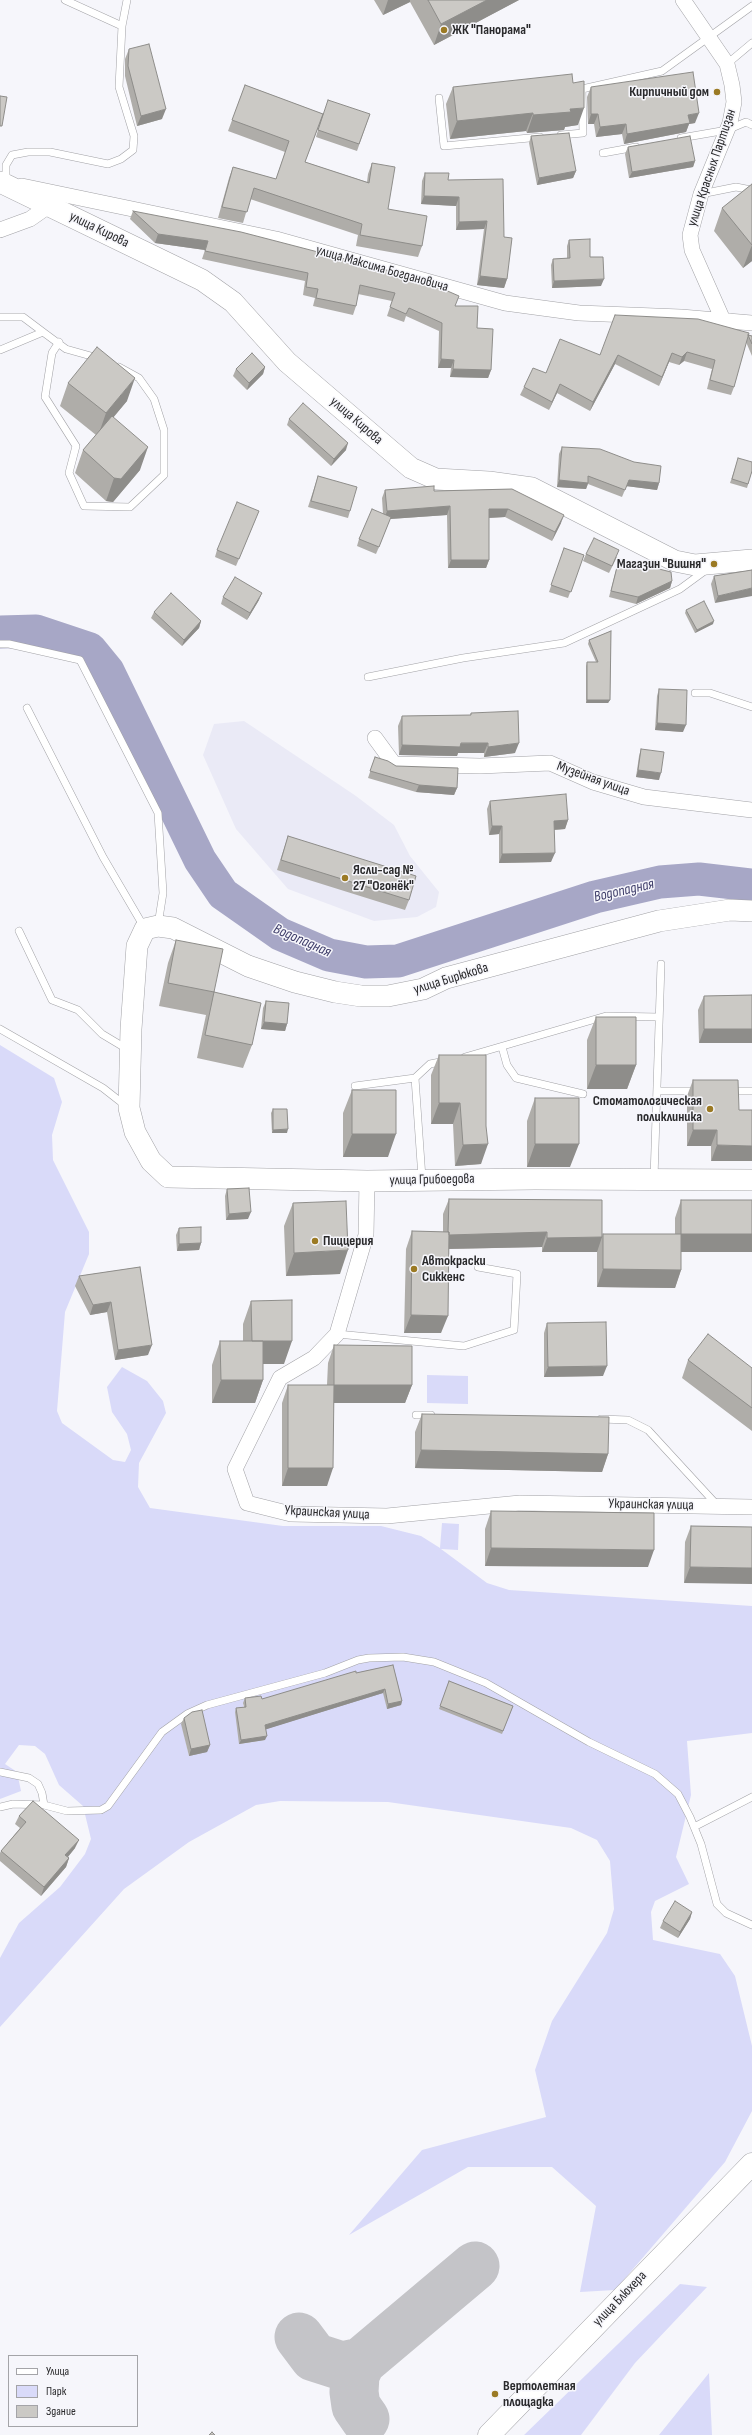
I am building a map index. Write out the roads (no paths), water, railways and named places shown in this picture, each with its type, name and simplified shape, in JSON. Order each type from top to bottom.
[{"type":"main road","name":"улица Блюхера","points":[[489,2435],[752,2164]]},
{"type":"street","name":"улица Красных Партизан","points":[[683,0],[727,64],[734,102],[727,130],[701,194],[690,235],[692,250],[723,320]]},
{"type":"street","name":"улица Кирова","points":[[6,180],[46,203],[202,280],[233,302],[287,362],[411,468],[436,479],[489,482],[532,488],[675,561],[695,565],[713,564],[751,558]]},
{"type":"street","name":"улица Максима Богдановича","points":[[6,180],[276,239],[505,303],[579,313],[723,320],[752,323]]},
{"type":"street","points":[[0,230],[30,219],[46,203]]},
{"type":"street","name":"Музейная улица","points":[[375,738],[394,764],[480,766],[550,763],[593,782],[644,797],[752,810]]},
{"type":"street","name":"улица Бирюкова","points":[[152,928],[173,928],[248,966],[295,982],[342,993],[388,996],[423,989],[446,978],[659,921],[730,910],[752,911]]},
{"type":"street","name":"улица Грибоедова","points":[[152,928],[137,946],[129,1108],[135,1132],[151,1161],[168,1177],[367,1181],[752,1180]]},
{"type":"street","name":"Украинская улица","points":[[367,1181],[366,1235],[337,1334],[314,1358],[280,1378],[235,1469],[247,1503],[291,1514],[387,1516],[520,1503],[717,1505],[752,1507]]},
{"type":"lane","points":[[65,0],[122,26]]},
{"type":"lane","points":[[6,180],[6,165],[12,155],[28,152],[50,152],[108,164],[121,159],[133,150],[134,136],[119,87],[122,26],[127,0]]},
{"type":"lane","points":[[439,98],[444,146],[583,133],[582,89],[662,71],[752,6]]},
{"type":"lane","points":[[727,64],[752,43]]},
{"type":"lane","points":[[673,140],[727,130],[746,122],[752,125]]},
{"type":"lane","points":[[603,153],[642,146]]},
{"type":"lane","points":[[701,194],[736,187],[752,190]]},
{"type":"lane","points":[[0,317],[23,317],[59,342],[66,349],[111,362],[139,378],[154,399],[164,430],[164,475],[130,507],[84,506],[69,473],[76,446],[45,397],[52,353],[59,342]]},
{"type":"lane","points":[[0,350],[43,332]]},
{"type":"lane","points":[[368,677],[463,658],[564,643],[680,589],[713,564]]},
{"type":"lane","points":[[0,644],[9,644],[80,660],[158,813],[163,892],[152,928]]},
{"type":"lane","points":[[695,693],[710,693],[752,707]]},
{"type":"lane","points":[[27,708],[103,857],[152,928]]},
{"type":"lane","points":[[19,931],[52,1000],[78,1010],[102,1034],[131,1051]]},
{"type":"lane","points":[[654,1180],[661,964]]},
{"type":"lane","points":[[355,1086],[415,1078],[430,1064],[502,1047],[606,1016],[659,1017]]},
{"type":"lane","points":[[0,1029],[103,1088],[129,1108]]},
{"type":"lane","points":[[502,1047],[507,1065],[516,1078],[584,1094]]},
{"type":"lane","points":[[415,1078],[422,1180]]},
{"type":"lane","points":[[657,1091],[704,1091]]},
{"type":"lane","points":[[720,1091],[752,1091]]},
{"type":"lane","points":[[337,1334],[464,1346],[514,1330],[517,1274],[478,1267]]},
{"type":"lane","points":[[416,1415],[440,1415]]},
{"type":"lane","points":[[597,1419],[628,1420],[648,1430],[717,1505]]},
{"type":"lane","points":[[0,1807],[13,1804],[44,1805],[78,1812],[101,1810],[108,1806],[162,1732],[187,1714],[208,1705],[325,1673],[363,1659],[403,1657],[434,1662],[486,1683],[589,1742],[655,1774],[678,1794],[694,1827],[717,1904],[726,1913],[752,1925]]},
{"type":"lane","points":[[0,1772],[29,1778],[38,1784],[44,1805]]},
{"type":"lane","points":[[694,1827],[752,1797]]},
{"type":"waterway","name":"Водопадная","points":[[0,632],[36,631],[90,649],[108,671],[200,860],[223,894],[280,934],[329,955],[366,962],[398,961],[595,897],[660,882],[699,879],[752,885]]},
{"type":"place","name":"ЖК \"Панорама\"","points":[[444,30]]},
{"type":"place","name":"Кирпичный дом","points":[[717,92]]},
{"type":"place","name":"Магазин \"Вишня\"","points":[[714,564]]},
{"type":"place","name":"Ясли-сад № 27 \"Огонёк\"","points":[[345,878]]},
{"type":"place","name":"Стоматологическая поликлиника","points":[[710,1109]]},
{"type":"place","name":"Пиццерия","points":[[315,1241]]},
{"type":"place","name":"Автокраски Сиккенс","points":[[414,1269]]},
{"type":"place","name":"Вертолетная площадка","points":[[495,2394]]}]
